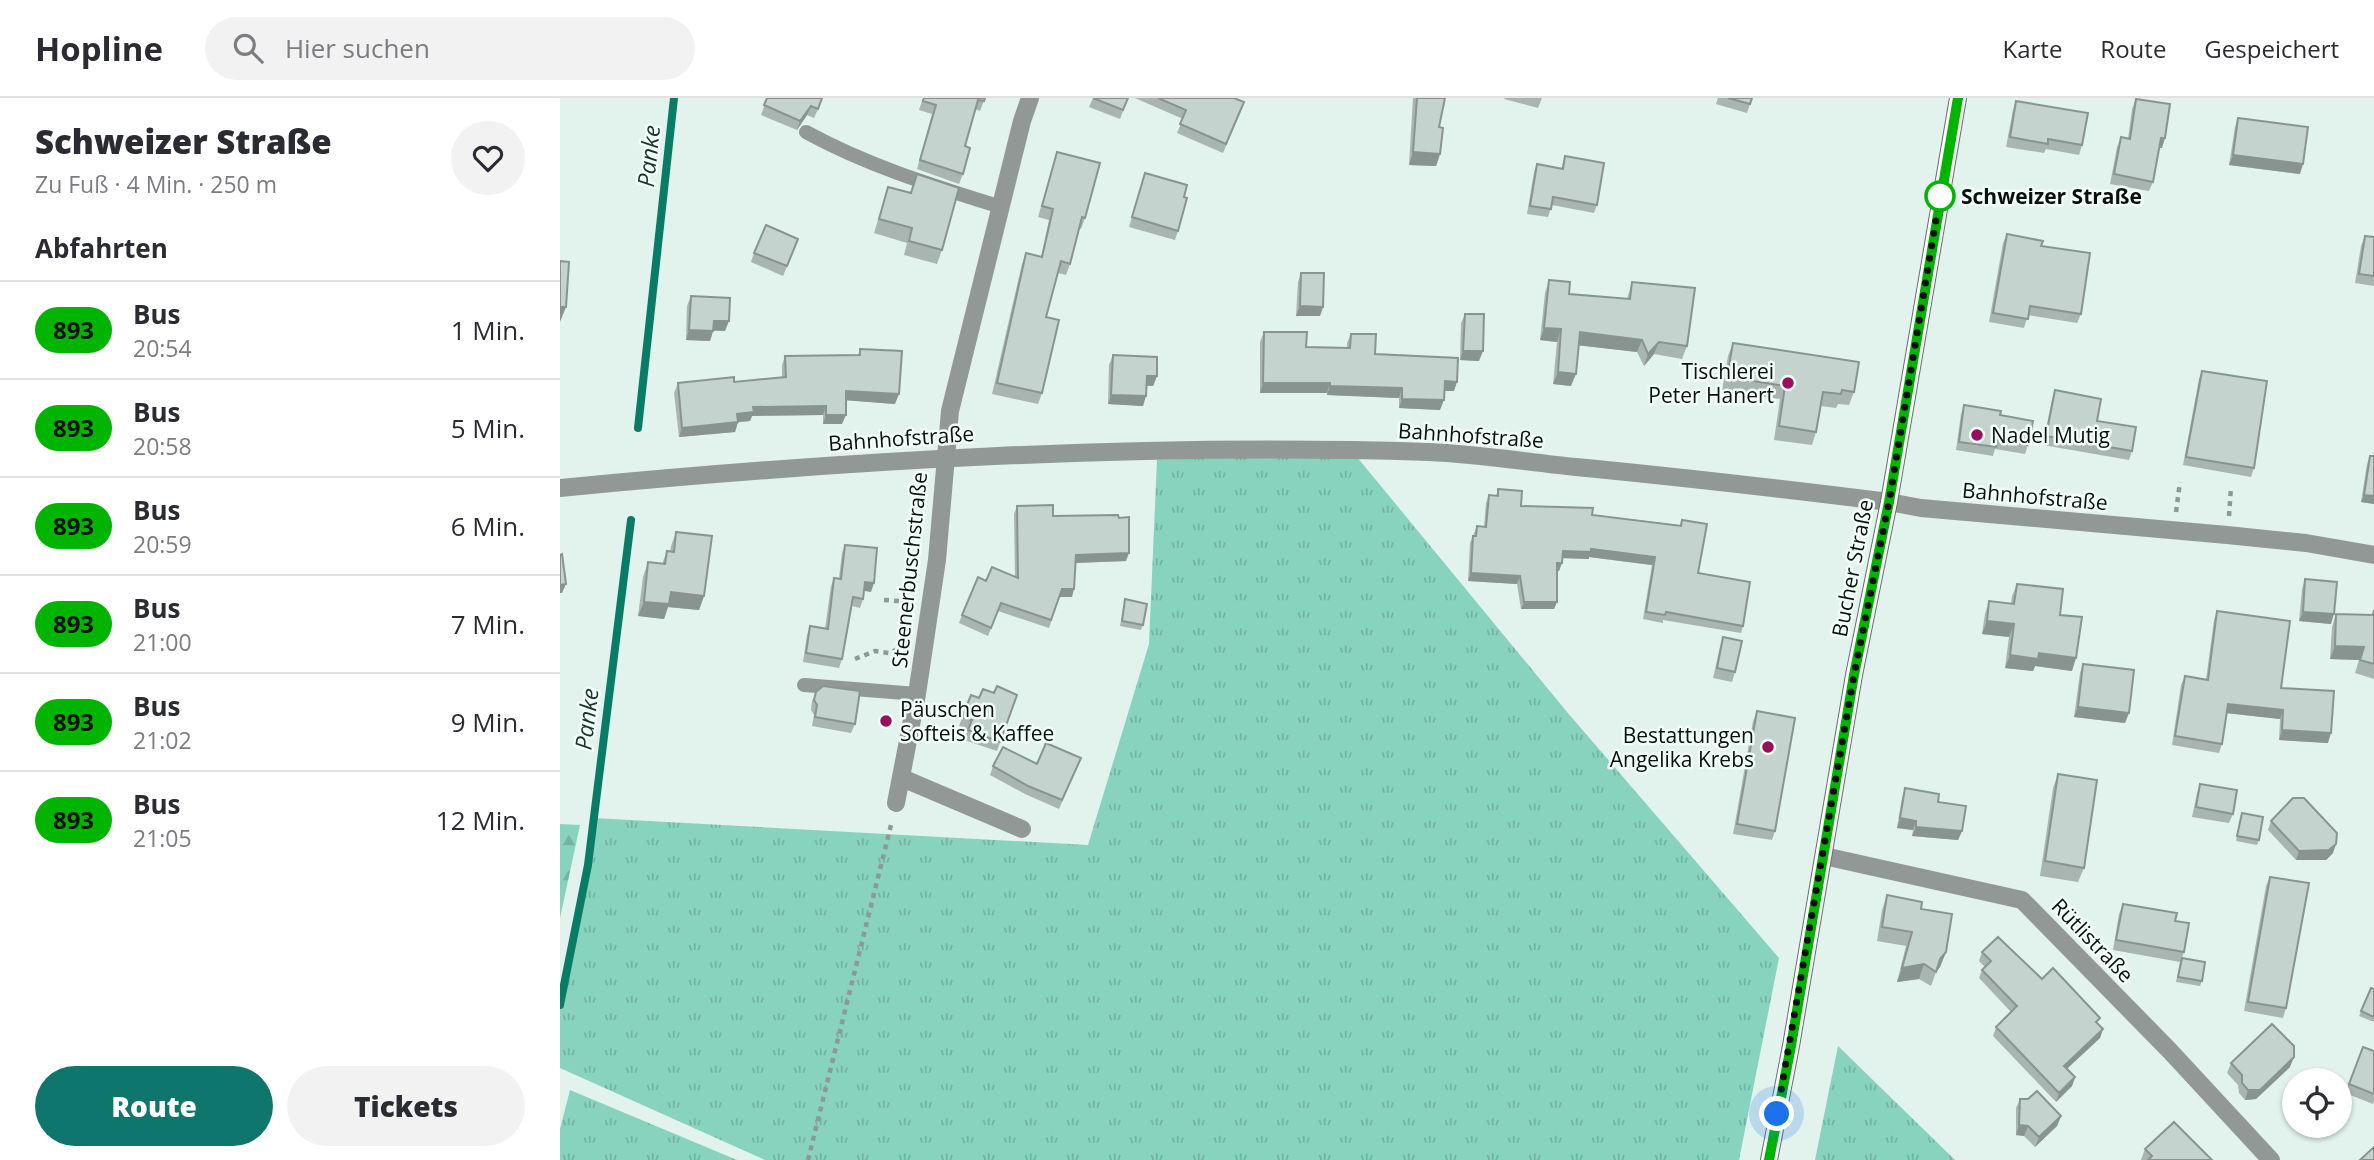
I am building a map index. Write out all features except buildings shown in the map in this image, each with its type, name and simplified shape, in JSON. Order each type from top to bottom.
[{"type":"main road","name":"Bucher Straße","points":[[1769,1160],[1854,675],[1889,502],[1958,98]]},
{"type":"street","name":"Steenerbuschstraße","points":[[896,803],[918,694],[937,560],[950,411],[1030,98]]},
{"type":"street","name":"Bahnhofstraße","points":[[560,488],[944,457],[1211,450],[1433,452],[1724,482],[1921,508],[2306,543],[2374,555]]},
{"type":"street","points":[[902,778],[1022,829]]},
{"type":"street","name":"Rütlistraße","points":[[1824,856],[2022,900],[2170,1051],[2271,1160]]},
{"type":"lane","points":[[806,132],[838,150],[893,172],[1001,208]]},
{"type":"lane","points":[[804,685],[918,694]]},
{"type":"path","points":[[2174,531],[2180,482]]},
{"type":"path","points":[[2227,535],[2231,487]]},
{"type":"path","points":[[855,659],[875,651],[889,653],[904,646],[925,645]]},
{"type":"path","points":[[808,1160],[896,803]]},
{"type":"green space","points":[[1352,451],[1567,712],[1779,958],[1739,1160],[765,1160],[560,1068],[560,1001],[593,818],[1088,845],[1149,644],[1157,460]]},
{"type":"green space","points":[[560,824],[580,825],[560,918]]},
{"type":"green space","points":[[1838,1046],[1955,1160],[1815,1160]]},
{"type":"green space","points":[[570,1090],[737,1160],[560,1160],[560,1129]]},
{"type":"waterway","name":"Panke","points":[[638,428],[674,98]]},
{"type":"waterway","name":"Panke","points":[[560,1005],[588,865],[631,520]]},
{"type":"bus line","name":"893","points":[[1769,1160],[1854,675],[1889,502],[1958,98]]},
{"type":"place","name":"Schweizer Straße","points":[[1940,196]]},
{"type":"place","name":"Tischlerei Peter Hanert","points":[[1788,383]]},
{"type":"place","name":"Nadel Mutig","points":[[1977,435]]},
{"type":"place","name":"Päuschen Softeis & Kaffee","points":[[886,721]]},
{"type":"place","name":"Bestattungen Angelika Krebs","points":[[1768,747]]},
{"type":"route","points":[[1777,1114],[1854,675],[1889,502],[1940,196]]}]
